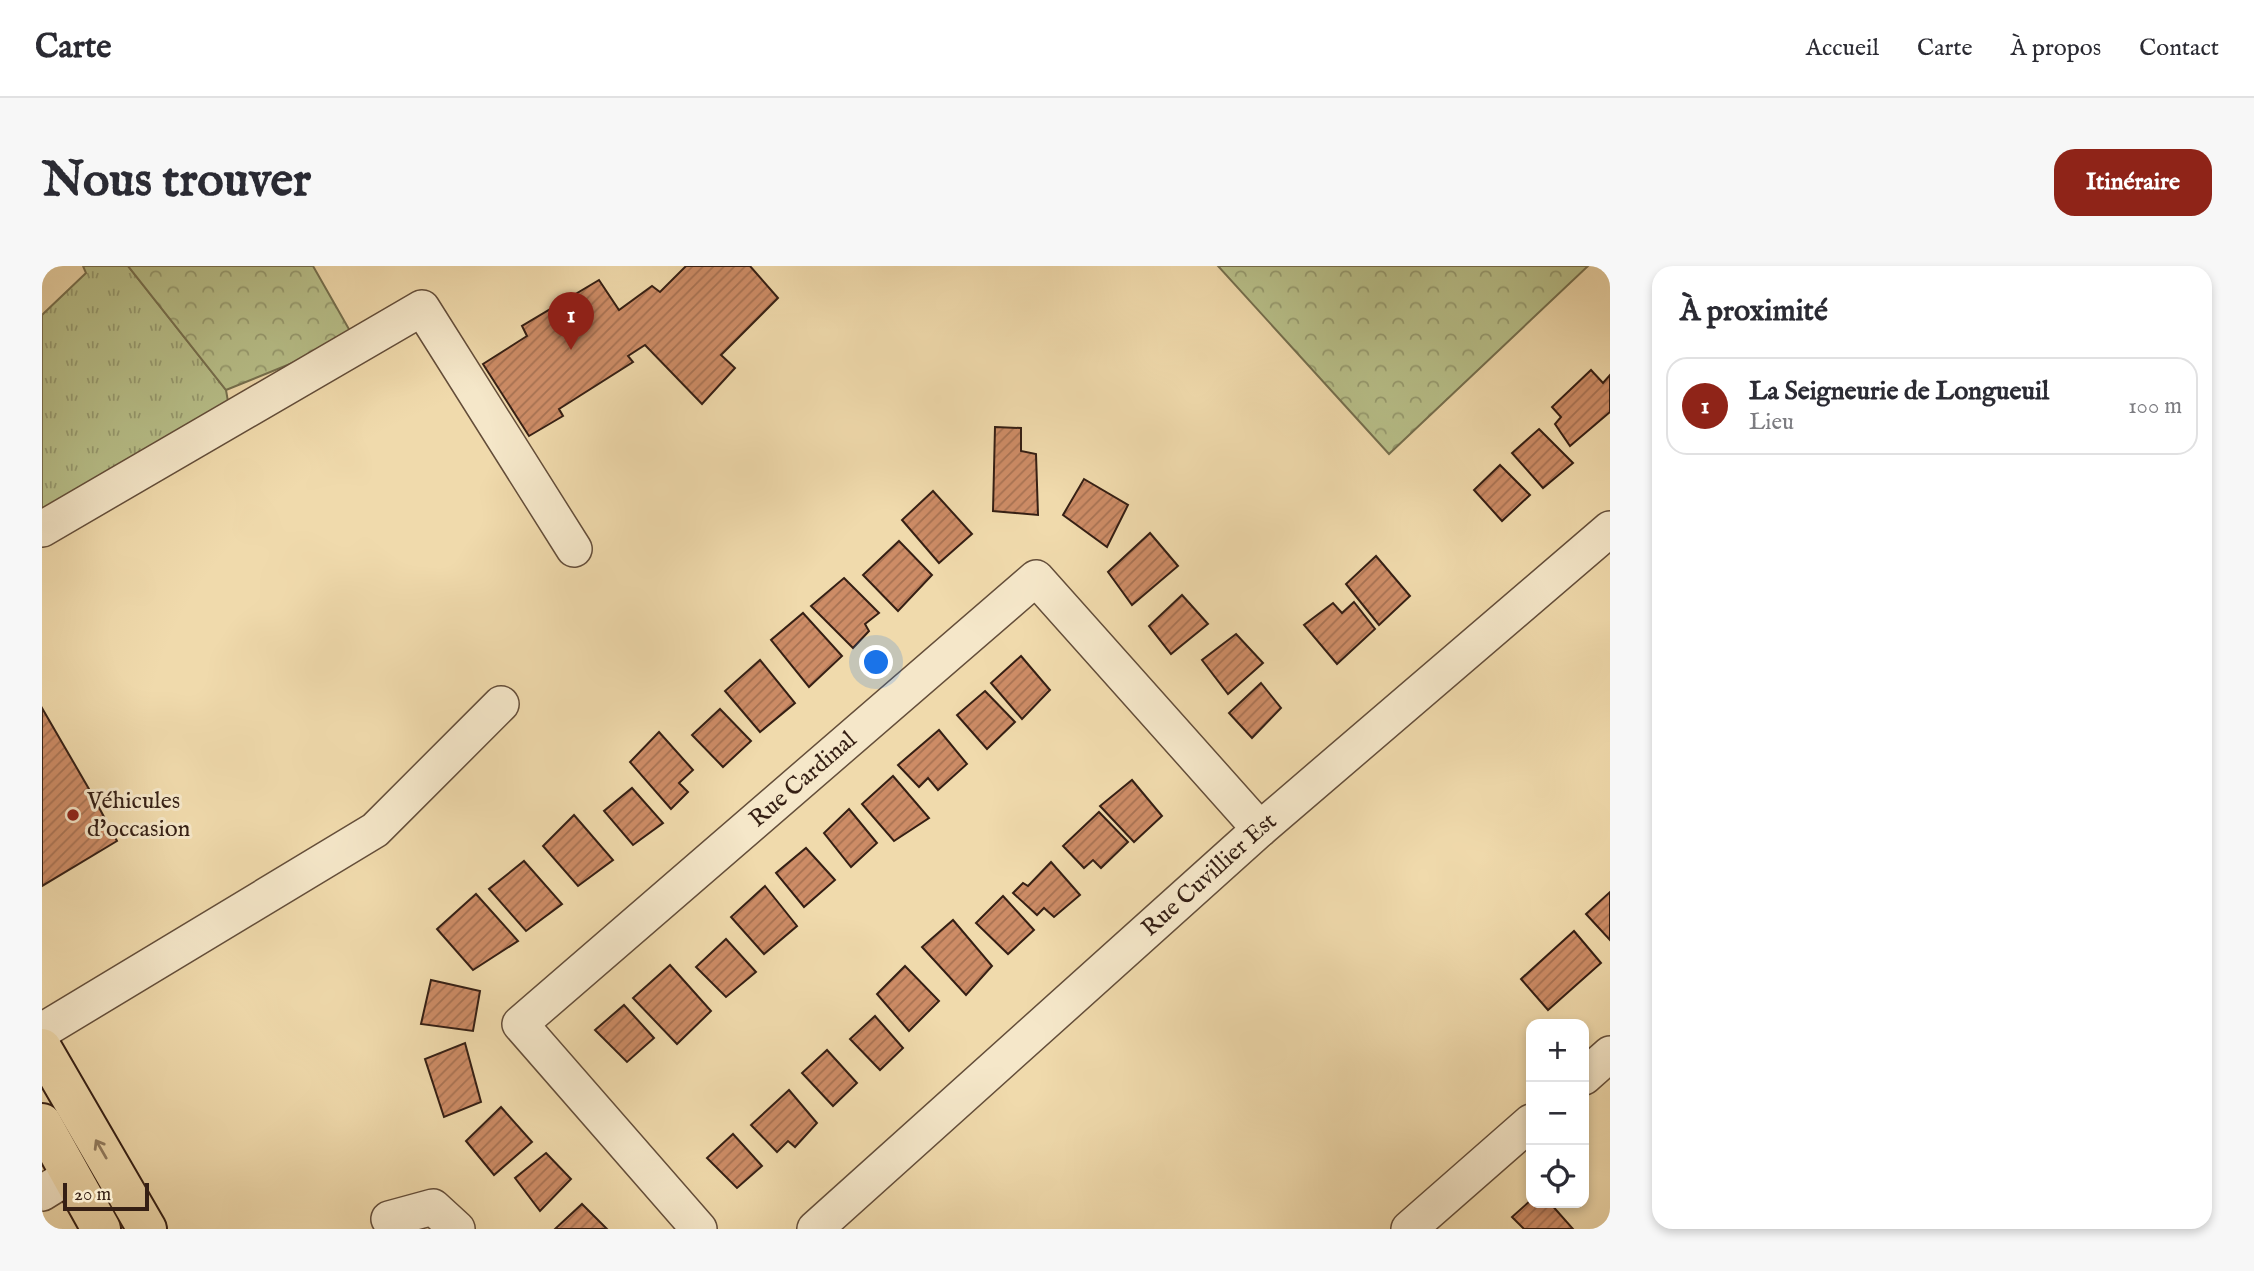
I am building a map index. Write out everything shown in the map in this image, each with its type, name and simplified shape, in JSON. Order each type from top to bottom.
[{"type":"main road","points":[[42,1048],[147,1229]]},
{"type":"main road","points":[[42,1123],[57,1184],[101,1229]]},
{"type":"street","points":[[42,528],[422,308],[574,549]]},
{"type":"street","name":"Rue Cuvillier Est","points":[[814,1229],[1260,829],[1610,529]]},
{"type":"street","name":"Rue Cardinal","points":[[699,1229],[520,1024],[1035,578],[1260,829]]},
{"type":"street","points":[[42,1031],[375,830],[501,704]]},
{"type":"street","points":[[1589,1073],[1610,1054]]},
{"type":"street","points":[[1409,1229],[1526,1126]]},
{"type":"street","points":[[389,1219],[433,1207],[457,1229]]},
{"type":"green space","points":[[83,266],[128,266],[226,390],[231,419],[42,529],[42,315],[86,273]]},
{"type":"green space","points":[[128,266],[313,266],[354,338],[226,390]]},
{"type":"green space","points":[[1218,266],[1588,266],[1389,454]]},
{"type":"building","points":[[686,266],[750,266],[778,298],[721,355],[735,368],[702,404],[645,345],[628,356],[633,362],[559,409],[563,416],[529,436],[483,364],[527,336],[522,326],[599,280],[619,310],[652,286],[660,292]]},
{"type":"building","points":[[1591,370],[1603,383],[1610,375],[1610,412],[1570,446],[1555,424],[1561,417],[1552,407]]},
{"type":"building","points":[[995,427],[1021,428],[1021,451],[1036,454],[1038,515],[993,511]]},
{"type":"building","points":[[1539,429],[1573,463],[1543,488],[1512,453]]},
{"type":"building","points":[[1500,465],[1530,495],[1502,521],[1474,490]]},
{"type":"building","points":[[1084,479],[1128,505],[1107,547],[1063,515]]},
{"type":"building","points":[[933,491],[972,534],[939,563],[902,520]]},
{"type":"building","points":[[1150,533],[1178,566],[1132,605],[1108,572]]},
{"type":"building","points":[[899,541],[932,575],[898,611],[863,575]]},
{"type":"building","points":[[1376,556],[1410,596],[1379,625],[1346,584]]},
{"type":"building","points":[[844,578],[879,613],[865,624],[869,631],[853,648],[811,606]]},
{"type":"building","points":[[1182,595],[1208,624],[1171,654],[1149,626]]},
{"type":"building","points":[[1354,602],[1375,629],[1337,664],[1304,625],[1333,603],[1342,613]]},
{"type":"building","points":[[803,613],[842,656],[809,687],[771,640]]},
{"type":"building","points":[[1236,634],[1263,663],[1228,694],[1202,660]]},
{"type":"building","points":[[1021,656],[1050,690],[1022,719],[991,683]]},
{"type":"building","points":[[760,660],[795,703],[760,732],[725,691]]},
{"type":"building","points":[[1261,683],[1281,708],[1252,738],[1229,713]]},
{"type":"building","points":[[985,691],[1015,722],[987,749],[957,715]]},
{"type":"building","name":"Véhicules d'occasion","points":[[42,708],[117,841],[42,886]]},
{"type":"building","points":[[720,709],[751,741],[723,767],[692,735]]},
{"type":"building","points":[[939,730],[967,764],[938,790],[928,778],[919,787],[898,765]]},
{"type":"building","points":[[659,732],[693,770],[679,783],[688,792],[671,809],[630,762]]},
{"type":"building","points":[[893,776],[929,818],[894,841],[862,804]]},
{"type":"building","points":[[1132,780],[1162,816],[1134,842],[1100,806]]},
{"type":"building","points":[[632,788],[663,823],[633,845],[604,811]]},
{"type":"building","points":[[849,809],[877,843],[851,867],[824,833]]},
{"type":"building","points":[[1099,812],[1128,842],[1101,868],[1093,860],[1084,868],[1063,846]]},
{"type":"building","points":[[574,815],[613,860],[578,886],[543,846]]},
{"type":"building","points":[[806,848],[835,880],[804,907],[776,873]]},
{"type":"building","points":[[524,861],[562,904],[526,931],[489,889]]},
{"type":"building","points":[[1051,862],[1080,895],[1054,917],[1044,908],[1037,915],[1013,893],[1023,883],[1028,886]]},
{"type":"building","points":[[765,886],[797,926],[764,954],[731,917]]},
{"type":"building","points":[[1610,892],[1610,940],[1586,914]]},
{"type":"building","points":[[476,894],[518,941],[473,970],[437,929]]},
{"type":"building","points":[[1003,896],[1034,930],[1008,954],[976,923]]},
{"type":"building","points":[[953,920],[992,966],[966,995],[922,947]]},
{"type":"building","points":[[1574,931],[1601,963],[1548,1010],[1521,979]]},
{"type":"building","points":[[726,939],[756,972],[726,997],[696,967]]},
{"type":"building","points":[[670,965],[711,1011],[677,1044],[633,998]]},
{"type":"building","points":[[905,966],[939,1001],[909,1031],[877,994]]},
{"type":"building","points":[[431,980],[480,991],[473,1031],[421,1024]]},
{"type":"building","points":[[624,1005],[654,1038],[627,1062],[595,1030]]},
{"type":"building","points":[[875,1016],[903,1048],[880,1070],[850,1039]]},
{"type":"building","points":[[465,1043],[481,1102],[444,1117],[425,1059]]},
{"type":"building","points":[[827,1050],[857,1083],[833,1106],[802,1073]]},
{"type":"building","points":[[789,1090],[817,1123],[795,1147],[788,1141],[777,1152],[751,1125]]},
{"type":"building","points":[[501,1107],[532,1142],[494,1175],[466,1141]]},
{"type":"building","points":[[733,1134],[762,1166],[737,1188],[707,1158]]},
{"type":"building","points":[[546,1153],[571,1179],[540,1211],[515,1178]]},
{"type":"building","points":[[582,1204],[607,1229],[555,1229]]},
{"type":"building","points":[[1526,1204],[1526,1208],[1554,1208],[1573,1229],[1524,1229],[1512,1217]]},
{"type":"place","name":"La Seigneurie de Longueuil","points":[[571,350]]},
{"type":"place","name":"Véhicules d'occasion","points":[[73,815]]}]
